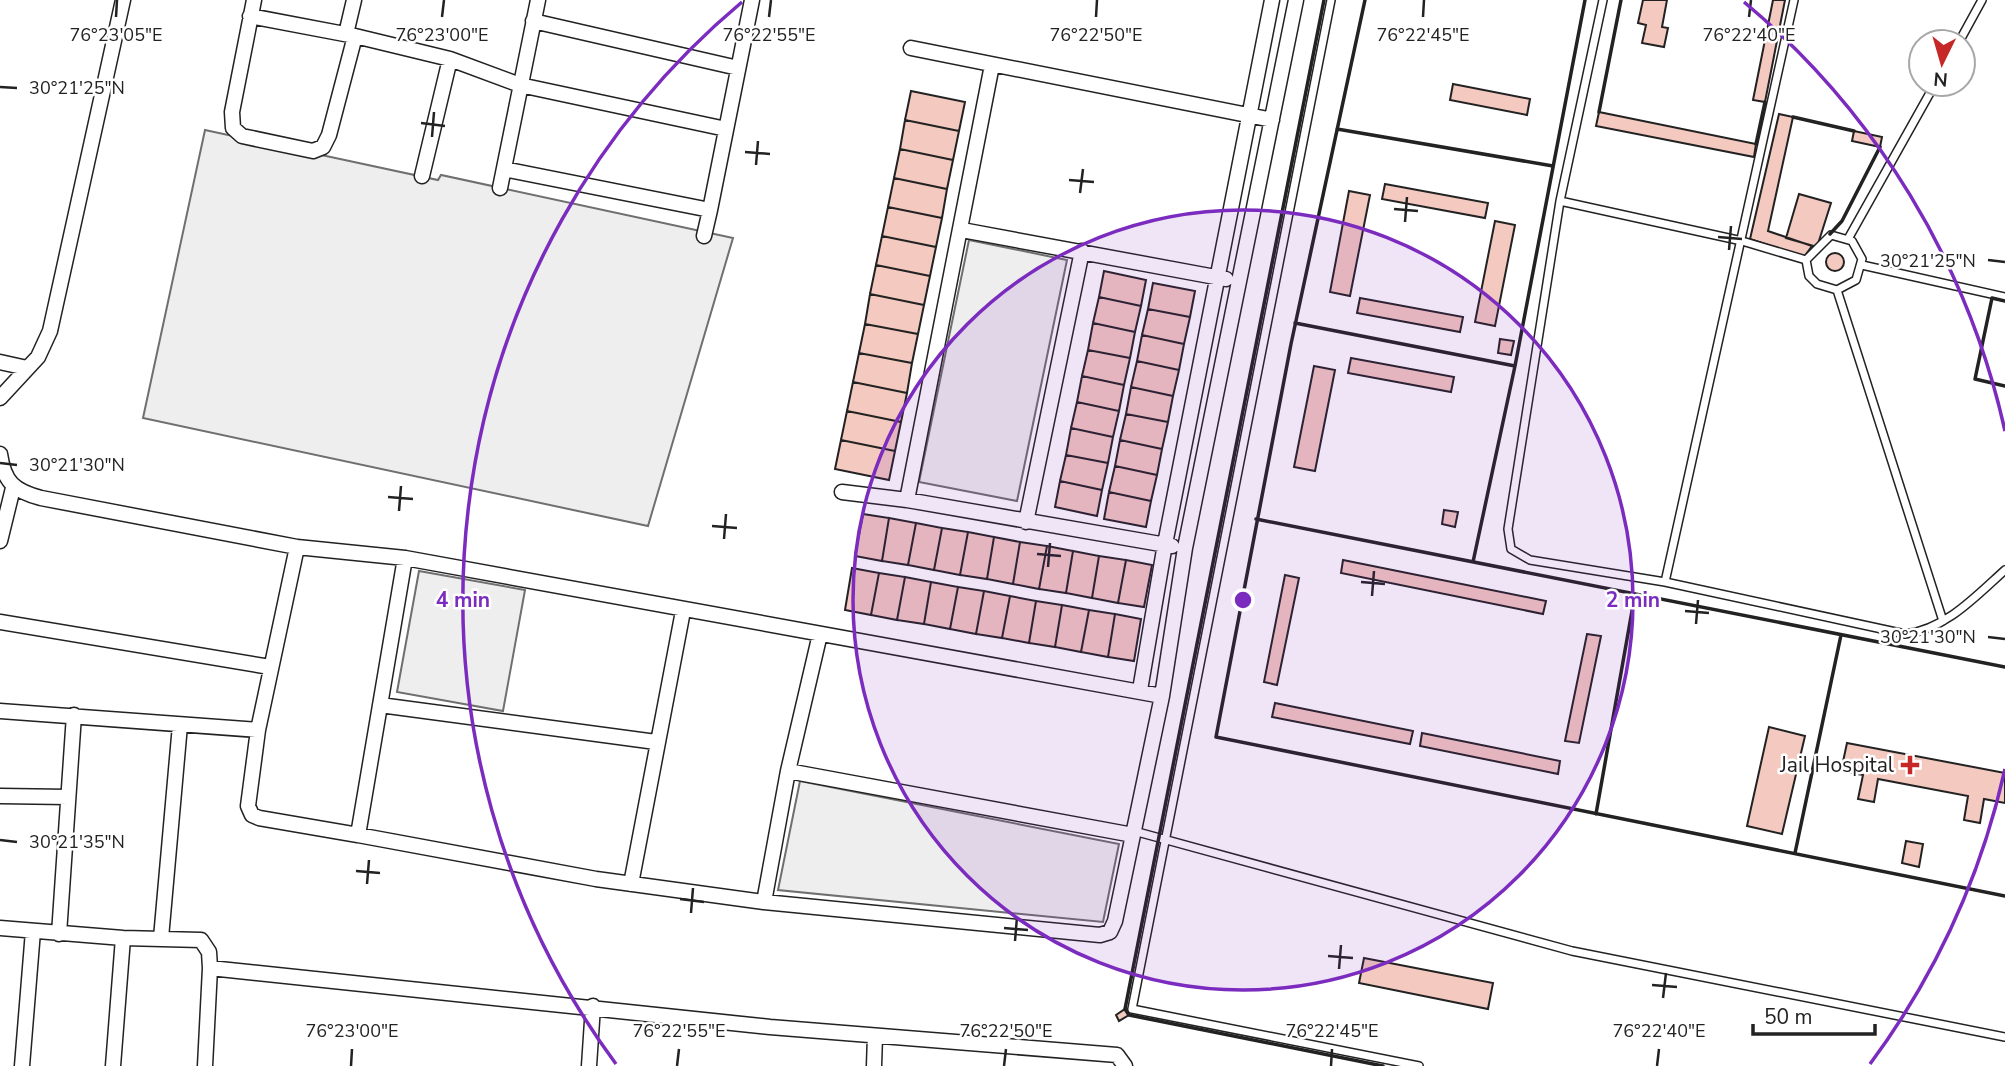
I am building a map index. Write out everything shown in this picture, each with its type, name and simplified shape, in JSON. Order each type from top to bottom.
[{"type":"street","points":[[0,398],[38,358],[50,331],[123,0]]},
{"type":"street","points":[[254,0],[232,112],[233,128],[242,136],[313,151],[323,147],[329,135],[351,35],[354,0]]},
{"type":"street","points":[[500,188],[538,0]]},
{"type":"street","points":[[704,236],[752,0]]},
{"type":"street","points":[[1140,690],[1165,544],[1272,0]]},
{"type":"street","points":[[297,547],[258,730],[247,798],[252,814],[631,884],[764,902],[1105,935],[1113,928],[1162,696],[1185,548],[1296,0]]},
{"type":"street","points":[[250,16],[351,35],[450,59],[520,85],[726,129]]},
{"type":"street","points":[[533,21],[738,68]]},
{"type":"street","points":[[911,48],[1272,120]]},
{"type":"street","points":[[422,176],[450,59]]},
{"type":"street","points":[[907,500],[962,230],[992,65]]},
{"type":"street","points":[[504,169],[710,210]]},
{"type":"street","points":[[962,230],[1239,282]]},
{"type":"street","points":[[1026,522],[1082,251]]},
{"type":"street","points":[[0,362],[27,368]]},
{"type":"street","points":[[0,454],[6,481],[13,488],[41,499],[297,547],[405,558],[682,611],[1162,696]]},
{"type":"street","points":[[0,541],[13,488]]},
{"type":"street","points":[[842,492],[907,500],[1185,548]]},
{"type":"street","points":[[358,835],[405,558]]},
{"type":"street","points":[[631,884],[682,611]]},
{"type":"street","points":[[0,622],[270,667]]},
{"type":"street","points":[[764,902],[788,771],[820,635]]},
{"type":"street","points":[[380,705],[656,742]]},
{"type":"street","points":[[0,711],[258,730]]},
{"type":"street","points":[[59,934],[74,715]]},
{"type":"street","points":[[161,938],[180,725]]},
{"type":"street","points":[[788,771],[1133,833]]},
{"type":"street","points":[[0,796],[68,797]]},
{"type":"street","points":[[0,928],[122,938],[201,940],[209,952],[210,968],[205,1066]]},
{"type":"street","points":[[22,1066],[33,931]]},
{"type":"street","points":[[113,1066],[122,938]]},
{"type":"street","points":[[210,968],[593,1006],[770,1027],[1117,1055],[1122,1057],[1125,1066]]},
{"type":"street","points":[[589,1066],[593,1006]]},
{"type":"street","points":[[874,1066],[875,1036]]},
{"type":"lane","points":[[1331,0],[1132,1009],[1419,1066]]},
{"type":"lane","points":[[1603,0],[1560,201],[1508,539],[1511,549],[1530,561],[1665,582],[1895,633],[1915,633],[1943,621],[1968,604],[2005,570]]},
{"type":"lane","points":[[1665,582],[1794,0]]},
{"type":"lane","points":[[1967,28],[1982,0]]},
{"type":"lane","points":[[1848,239],[1927,98]]},
{"type":"lane","points":[[1560,201],[1742,240],[1806,260]]},
{"type":"lane","points":[[1831,235],[1848,239],[1859,249],[1862,265],[1856,280],[1837,290],[1817,284],[1809,276],[1806,260],[1831,235]]},
{"type":"lane","points":[[1862,265],[2005,297]]},
{"type":"lane","points":[[1837,290],[1943,621]]},
{"type":"lane","points":[[1133,833],[1165,839],[1572,951],[2005,1037]]},
{"type":"shaded area","points":[[205,130],[438,180],[441,175],[733,238],[648,526],[143,418]]},
{"type":"shaded area","points":[[969,240],[1067,260],[1017,501],[919,482]]},
{"type":"shaded area","points":[[419,571],[525,590],[503,711],[397,692]]},
{"type":"shaded area","points":[[800,781],[1119,844],[1103,922],[778,890]]},
{"type":"building","points":[[1643,0],[1667,0],[1662,27],[1668,28],[1664,47],[1642,43],[1646,25],[1638,23]]},
{"type":"building","points":[[1773,0],[1785,0],[1765,102],[1753,100]]},
{"type":"building","points":[[1453,84],[1530,99],[1527,115],[1450,100]]},
{"type":"building","points":[[911,91],[965,102],[959,131],[905,120]]},
{"type":"building","points":[[1599,112],[1756,144],[1754,157],[1596,126]]},
{"type":"building","points":[[1779,114],[1793,117],[1768,231],[1812,246],[1804,257],[1750,239]]},
{"type":"building","points":[[905,120],[959,131],[953,160],[900,149]]},
{"type":"building","points":[[1854,131],[1882,137],[1880,147],[1852,141]]},
{"type":"building","points":[[900,149],[953,160],[947,189],[894,178]]},
{"type":"building","points":[[894,178],[947,189],[942,218],[888,207]]},
{"type":"building","points":[[1385,184],[1488,203],[1485,218],[1382,199]]},
{"type":"building","points":[[1349,191],[1370,195],[1350,296],[1330,292]]},
{"type":"building","points":[[1799,194],[1831,203],[1817,247],[1786,238]]},
{"type":"building","points":[[888,207],[942,218],[936,247],[882,236]]},
{"type":"building","points":[[1495,221],[1515,225],[1495,326],[1475,322]]},
{"type":"building","points":[[882,236],[936,247],[930,276],[876,265]]},
{"type":"building","points":[[1835,253],[1841,256],[1844,262],[1841,268],[1835,271],[1829,268],[1826,262],[1829,256]]},
{"type":"building","points":[[876,265],[930,276],[924,305],[870,294]]},
{"type":"building","points":[[1104,271],[1146,280],[1141,306],[1099,297]]},
{"type":"building","points":[[1153,283],[1195,291],[1190,317],[1148,309]]},
{"type":"building","points":[[870,294],[924,305],[918,334],[865,324]]},
{"type":"building","points":[[1099,297],[1141,306],[1135,332],[1093,323]]},
{"type":"building","points":[[1360,298],[1463,317],[1460,332],[1357,313]]},
{"type":"building","points":[[1148,309],[1190,317],[1184,344],[1142,335]]},
{"type":"building","points":[[1093,323],[1135,332],[1130,358],[1088,350]]},
{"type":"building","points":[[865,324],[918,334],[912,363],[859,353]]},
{"type":"building","points":[[1142,335],[1184,344],[1179,370],[1137,361]]},
{"type":"building","points":[[1500,339],[1514,341],[1511,355],[1498,353]]},
{"type":"building","points":[[1088,350],[1130,358],[1124,385],[1082,376]]},
{"type":"building","points":[[859,353],[912,363],[907,393],[853,382]]},
{"type":"building","points":[[1351,358],[1454,377],[1451,392],[1348,373]]},
{"type":"building","points":[[1137,361],[1179,370],[1173,396],[1131,387]]},
{"type":"building","points":[[1314,366],[1335,370],[1315,471],[1294,467]]},
{"type":"building","points":[[1082,376],[1124,385],[1119,411],[1077,402]]},
{"type":"building","points":[[853,382],[907,393],[901,422],[847,411]]},
{"type":"building","points":[[1131,387],[1173,396],[1168,422],[1126,414]]},
{"type":"building","points":[[1077,402],[1119,411],[1113,437],[1071,428]]},
{"type":"building","points":[[847,411],[901,422],[895,451],[841,440]]},
{"type":"building","points":[[1126,414],[1168,422],[1162,449],[1120,440]]},
{"type":"building","points":[[1071,428],[1113,437],[1108,463],[1066,455]]},
{"type":"building","points":[[841,440],[895,451],[889,480],[835,469]]},
{"type":"building","points":[[1120,440],[1162,449],[1157,475],[1115,466]]},
{"type":"building","points":[[1066,455],[1108,463],[1102,490],[1060,481]]},
{"type":"building","points":[[1115,466],[1157,475],[1151,501],[1109,492]]},
{"type":"building","points":[[1060,481],[1102,490],[1097,516],[1055,507]]},
{"type":"building","points":[[1109,492],[1151,501],[1146,527],[1104,519]]},
{"type":"building","points":[[1444,510],[1458,512],[1455,527],[1442,524]]},
{"type":"building","points":[[863,514],[889,518],[882,561],[855,556]]},
{"type":"building","points":[[889,518],[916,523],[908,565],[882,561]]},
{"type":"building","points":[[916,523],[942,528],[934,570],[908,565]]},
{"type":"building","points":[[942,528],[968,532],[960,575],[934,570]]},
{"type":"building","points":[[968,532],[994,537],[987,579],[960,575]]},
{"type":"building","points":[[994,537],[1020,542],[1013,584],[987,579]]},
{"type":"building","points":[[1020,542],[1047,546],[1039,589],[1013,584]]},
{"type":"building","points":[[1047,546],[1073,551],[1066,593],[1039,589]]},
{"type":"building","points":[[1073,551],[1099,556],[1092,598],[1066,593]]},
{"type":"building","points":[[1099,556],[1126,560],[1118,603],[1092,598]]},
{"type":"building","points":[[1126,560],[1152,565],[1144,607],[1118,603]]},
{"type":"building","points":[[1343,560],[1546,601],[1543,614],[1341,573]]},
{"type":"building","points":[[852,568],[879,573],[871,615],[845,610]]},
{"type":"building","points":[[879,573],[905,577],[897,620],[871,615]]},
{"type":"building","points":[[1285,575],[1299,578],[1277,685],[1264,682]]},
{"type":"building","points":[[905,577],[931,582],[924,624],[897,620]]},
{"type":"building","points":[[931,582],[958,587],[950,629],[924,624]]},
{"type":"building","points":[[958,587],[984,591],[976,634],[950,629]]},
{"type":"building","points":[[984,591],[1010,596],[1002,638],[976,634]]},
{"type":"building","points":[[1010,596],[1036,601],[1029,643],[1002,638]]},
{"type":"building","points":[[1036,601],[1062,605],[1055,647],[1029,643]]},
{"type":"building","points":[[1062,605],[1089,610],[1081,652],[1055,647]]},
{"type":"building","points":[[1089,610],[1115,614],[1108,657],[1081,652]]},
{"type":"building","points":[[1115,614],[1141,619],[1134,661],[1108,657]]},
{"type":"building","points":[[1587,634],[1601,636],[1579,743],[1565,741]]},
{"type":"building","points":[[1275,703],[1413,731],[1410,744],[1272,717]]},
{"type":"building","points":[[1769,727],[1805,736],[1782,834],[1747,826]]},
{"type":"building","points":[[1422,733],[1560,761],[1558,774],[1420,746]]},
{"type":"building","points":[[1847,743],[2005,773],[2005,803],[1984,799],[1980,823],[1964,820],[1968,796],[1878,779],[1874,802],[1858,799],[1863,775],[1841,771]]},
{"type":"building","points":[[1906,841],[1923,844],[1919,867],[1902,863]]},
{"type":"building","points":[[1364,958],[1493,983],[1488,1009],[1359,983]]},
{"type":"building","points":[[1125,1009],[1129,1015],[1119,1021],[1116,1015]]},
{"type":"wall","points":[[1324,0],[1125,1009],[1129,1015],[1383,1066]]},
{"type":"wall","points":[[1365,0],[1291,344],[1216,737],[2005,896]]},
{"type":"wall","points":[[1473,562],[1515,366],[1585,0]]},
{"type":"wall","points":[[1599,112],[1621,0]]},
{"type":"wall","points":[[1756,144],[1765,102]]},
{"type":"wall","points":[[1793,117],[1854,131]]},
{"type":"wall","points":[[1337,129],[1553,166]]},
{"type":"wall","points":[[1830,234],[1842,221],[1880,147]]},
{"type":"wall","points":[[2005,301],[1992,298],[1975,379],[2005,386]]},
{"type":"wall","points":[[1295,323],[1515,366]]},
{"type":"wall","points":[[1256,519],[2005,667]]},
{"type":"wall","points":[[1596,814],[1635,594]]},
{"type":"wall","points":[[1795,853],[1841,635]]},
{"type":"place","name":"Jail Hospital","points":[[1910,765]]}]
